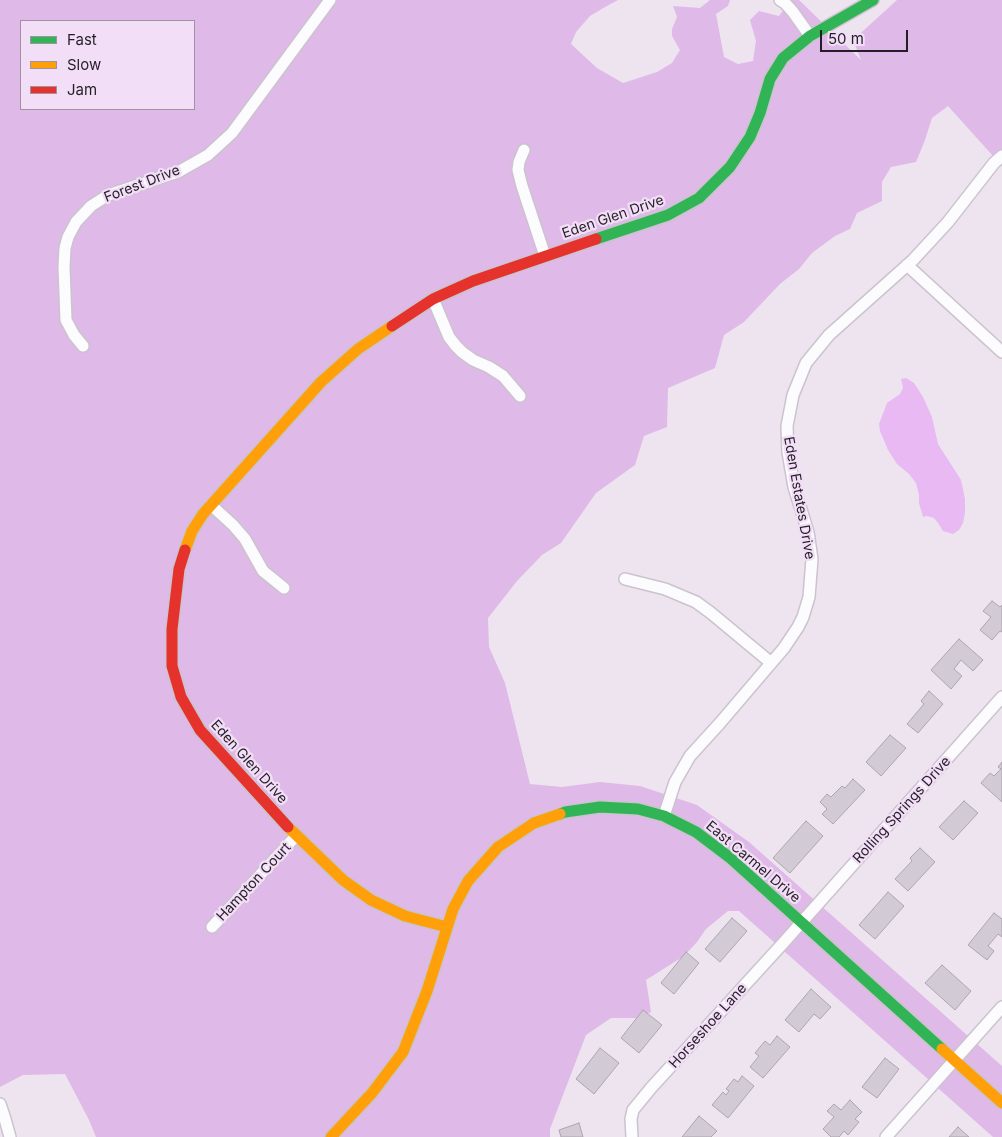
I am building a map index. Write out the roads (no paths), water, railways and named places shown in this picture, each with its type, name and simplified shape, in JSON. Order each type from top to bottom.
[{"type":"street","name":"Forest Drive","points":[[83,346],[74,335],[66,320],[64,267],[68,237],[76,222],[91,206],[108,195],[178,172],[208,155],[232,133],[330,0]]},
{"type":"street","points":[[780,0],[793,12],[810,36]]},
{"type":"street","name":"Eden Glen Drive","points":[[447,926],[405,916],[371,900],[343,880],[296,836],[200,730],[181,697],[172,666],[172,629],[179,569],[192,531],[211,505],[321,382],[358,349],[409,314],[433,299],[473,280],[668,215],[699,198],[730,167],[750,137],[760,113],[770,78],[784,58],[810,36],[873,0]]},
{"type":"street","points":[[524,150],[518,170],[545,256]]},
{"type":"street","name":"Eden Estates Drive","points":[[664,816],[676,782],[690,756],[784,648],[798,628],[809,598],[812,558],[808,532],[794,487],[786,426],[793,395],[806,363],[829,336],[913,260],[948,222],[994,163],[1002,156]]},
{"type":"street","points":[[907,265],[1002,352]]},
{"type":"street","points":[[433,299],[449,336],[456,346],[473,360],[488,366],[503,376],[520,396]]},
{"type":"street","points":[[211,505],[245,539],[262,570],[284,588]]},
{"type":"street","points":[[625,579],[665,589],[696,602],[770,662]]},
{"type":"street","name":"Rolling Springs Drive","points":[[801,922],[1002,697]]},
{"type":"street","name":"East Carmel Drive","points":[[332,1137],[372,1093],[403,1052],[427,991],[447,926],[468,880],[498,847],[534,822],[565,812],[600,807],[638,809],[664,816],[696,832],[729,857],[1002,1103]]},
{"type":"street","name":"Hampton Court","points":[[212,927],[296,836]]},
{"type":"street","name":"Horseshoe Lane","points":[[632,1137],[631,1119],[634,1110],[651,1088],[801,922]]},
{"type":"street","points":[[886,1137],[1002,1007]]},
{"type":"street","points":[[0,1104],[10,1137]]}]
